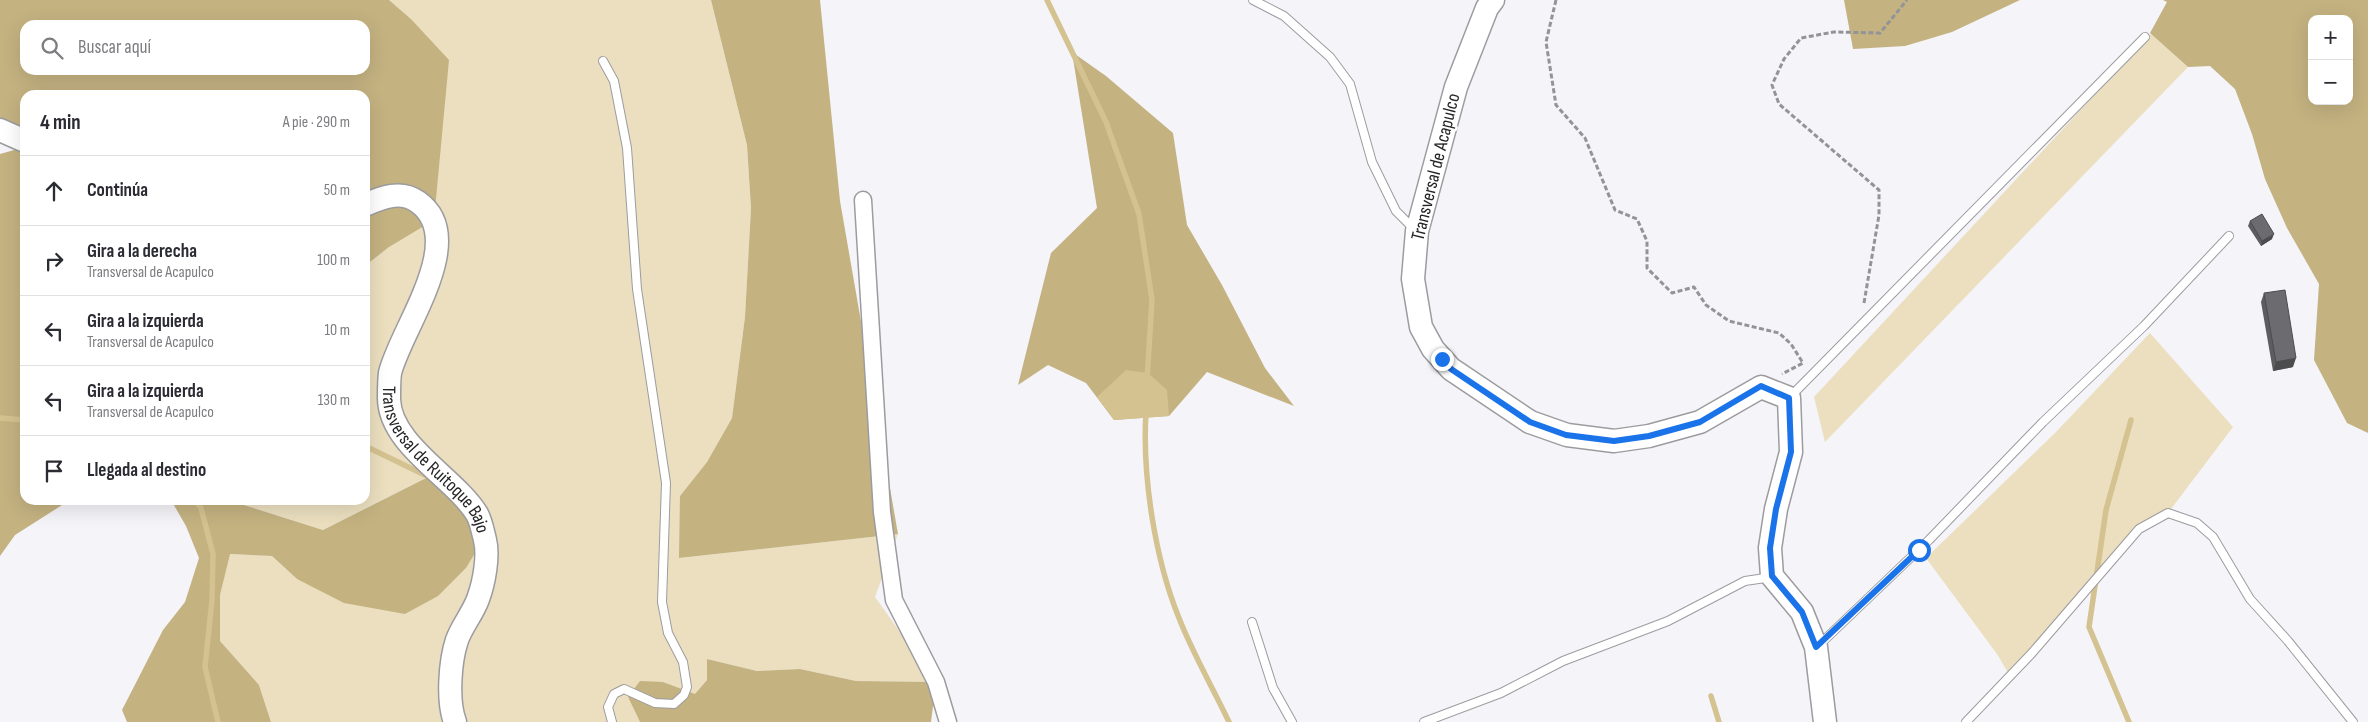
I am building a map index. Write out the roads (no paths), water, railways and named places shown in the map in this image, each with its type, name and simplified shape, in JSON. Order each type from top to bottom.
[{"type":"street","name":"Transversal de Acapulco","points":[[1493,0],[1487,8],[1456,87],[1416,231],[1413,278],[1421,327],[1433,349],[1451,369],[1530,422],[1566,435],[1614,441],[1649,436],[1700,422],[1761,386],[1789,398]]},
{"type":"street","points":[[0,130],[20,139]]},
{"type":"street","name":"Transversal de Ruitoque Bajo","points":[[370,202],[379,198],[396,195],[412,198],[423,206],[435,224],[435,259],[430,280],[390,373],[389,401],[396,423],[408,442],[478,515],[485,542],[485,567],[478,599],[457,640],[450,685],[452,714],[455,722]]},
{"type":"street","points":[[863,200],[882,512],[894,600],[936,682],[948,722]]},
{"type":"street","points":[[1789,398],[1791,452],[1776,509],[1770,548],[1772,576],[1802,612],[1816,647],[1825,722]]},
{"type":"lane","points":[[1253,0],[1284,16],[1330,57],[1350,84],[1372,162],[1396,211],[1416,231]]},
{"type":"lane","points":[[1789,398],[2145,37]]},
{"type":"lane","points":[[603,61],[614,81],[627,148],[637,289],[666,483],[662,602],[668,633],[683,662],[687,687],[684,695],[674,704],[655,703],[624,689],[614,694],[608,706],[612,722]]},
{"type":"lane","points":[[1816,647],[1930,540],[2043,422],[2144,326],[2229,236]]},
{"type":"lane","points":[[1966,722],[2032,653],[2139,529],[2168,513],[2197,523],[2213,537],[2250,599],[2288,641],[2353,722]]},
{"type":"lane","points":[[1424,722],[1501,693],[1563,661],[1668,621],[1744,581],[1772,576]]},
{"type":"lane","points":[[1252,622],[1273,688],[1292,722]]},
{"type":"waterway","points":[[1047,0],[1106,122],[1139,214],[1152,300],[1147,380]]},
{"type":"waterway","points":[[1146,412],[1145,437],[1148,490],[1163,570],[1185,631],[1229,722]]},
{"type":"waterway","points":[[0,418],[20,420]]},
{"type":"waterway","points":[[2129,722],[2089,627],[2106,510],[2131,420]]},
{"type":"waterway","points":[[370,448],[429,477]]},
{"type":"waterway","points":[[199,505],[213,554],[212,600],[205,667],[218,722]]},
{"type":"waterway","points":[[1711,696],[1719,722]]}]
